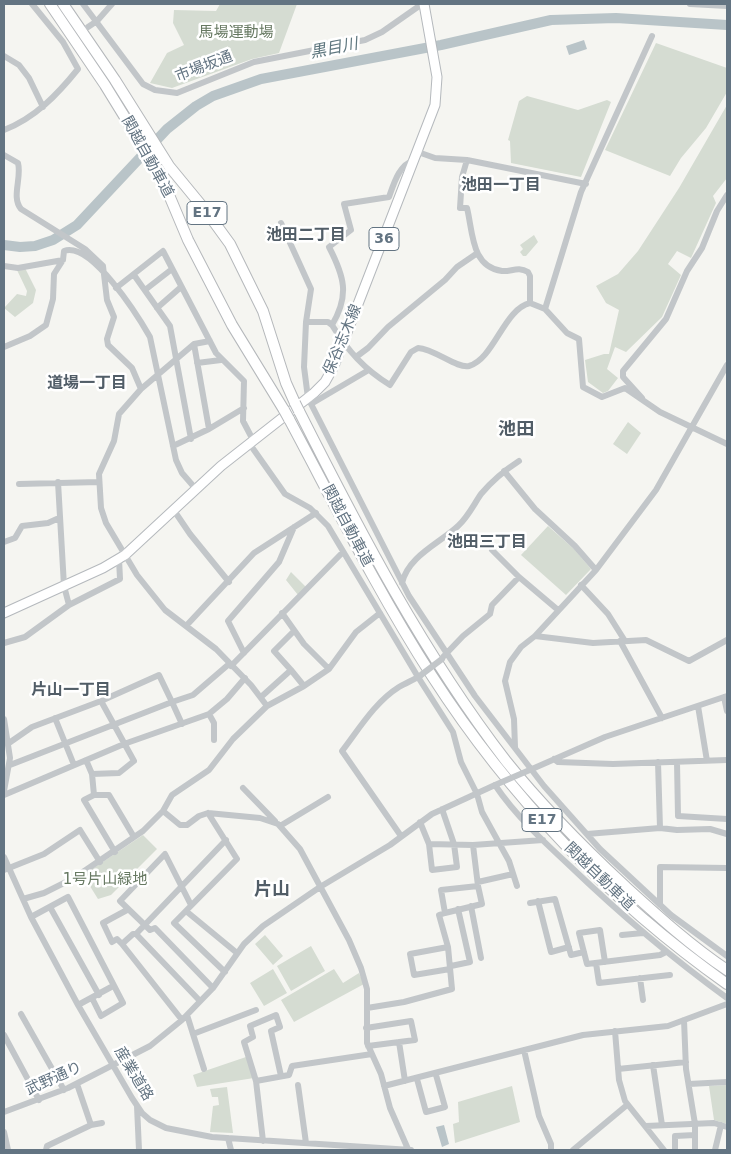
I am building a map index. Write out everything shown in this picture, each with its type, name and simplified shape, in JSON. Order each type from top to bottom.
[{"type":"highway","name":"関越自動車道","points":[[50,4],[230,244],[263,311],[286,382],[297,407],[386,578],[433,656],[507,762],[542,802],[613,874],[682,936],[727,970]]},
{"type":"highway","name":"関越自動車道","points":[[63,4],[110,82],[166,186],[188,240],[232,325],[287,415],[359,550],[432,675],[493,762],[542,820],[590,870],[678,948],[727,984]]},
{"type":"main road","name":"保谷志木線","points":[[4,613],[122,557],[195,488],[251,441],[310,401],[328,376],[437,100],[438,85],[435,64],[423,4]]},
{"type":"street","points":[[4,130],[30,118],[44,107],[78,69],[66,41],[32,4]]},
{"type":"street","name":"市場坂通","points":[[83,4],[132,72],[143,84],[155,90],[177,92],[254,62],[365,40],[382,32],[423,4]]},
{"type":"street","points":[[88,27],[97,21],[112,4]]},
{"type":"street","points":[[690,4],[727,6]]},
{"type":"street","points":[[545,309],[586,184],[652,36]]},
{"type":"street","points":[[4,58],[19,65],[29,78],[44,107]]},
{"type":"street","points":[[4,155],[18,163],[17,204],[24,212],[76,243],[103,266],[107,300],[114,317],[107,339],[108,346],[132,368],[141,389]]},
{"type":"street","points":[[332,325],[342,305],[344,282],[341,269],[329,247],[351,230],[344,204],[389,197],[397,175],[406,163],[416,156],[467,160],[586,184]]},
{"type":"street","points":[[467,160],[462,177],[460,208],[467,208],[476,254],[486,265],[495,270],[505,272],[517,268],[528,272],[530,276],[530,303]]},
{"type":"street","points":[[646,403],[633,386],[623,377],[623,371],[666,319],[687,271],[702,248],[727,195]]},
{"type":"street","points":[[281,223],[311,289],[306,322],[304,367],[310,401],[366,508],[402,583],[444,656],[532,769],[587,834],[660,905],[727,956]]},
{"type":"street","points":[[4,347],[30,336],[46,325],[53,300],[54,274],[63,260],[64,251],[75,249],[82,252],[105,272],[140,320],[150,338],[173,446],[182,473],[195,488]]},
{"type":"street","points":[[116,288],[163,251],[221,360],[244,381],[244,425],[251,441],[285,494],[316,512],[328,526],[453,732],[461,762],[477,794],[482,812],[501,844],[517,886]]},
{"type":"street","points":[[356,356],[368,348],[388,327],[445,280],[457,267],[476,254]]},
{"type":"street","points":[[4,266],[18,268],[63,260]]},
{"type":"street","points":[[145,290],[172,269]]},
{"type":"street","points":[[134,274],[170,326],[191,439]]},
{"type":"street","points":[[157,308],[181,287]]},
{"type":"street","points":[[306,322],[328,322],[367,371],[390,384],[411,352],[418,348],[436,352],[461,366],[469,366],[481,358],[520,307],[530,303],[545,309],[567,333],[579,339],[584,387],[602,397],[625,388],[646,403],[692,428],[727,444]]},
{"type":"street","points":[[210,341],[194,344],[141,389],[119,414],[114,440],[99,474],[103,517],[122,557],[165,610],[216,649],[245,678],[262,697],[267,706]]},
{"type":"street","points":[[194,344],[210,430]]},
{"type":"street","points":[[197,364],[221,360]]},
{"type":"street","points":[[515,747],[514,719],[506,690],[506,673],[517,651],[535,636],[596,570],[656,490],[727,364]]},
{"type":"street","points":[[310,401],[367,371]]},
{"type":"street","points":[[173,446],[210,430],[244,408]]},
{"type":"street","points":[[402,583],[404,576],[420,556],[460,525],[483,492],[504,471],[519,461]]},
{"type":"street","points":[[504,471],[535,509],[575,546],[596,570]]},
{"type":"street","points":[[58,482],[64,586],[69,605]]},
{"type":"street","points":[[19,484],[99,482]]},
{"type":"street","points":[[173,509],[190,534],[229,582]]},
{"type":"street","points":[[186,626],[254,553],[316,512]]},
{"type":"street","points":[[4,542],[15,538],[22,526],[48,523],[59,518]]},
{"type":"street","points":[[244,653],[228,621],[278,562],[294,526]]},
{"type":"street","points":[[492,550],[519,578],[558,610]]},
{"type":"street","points":[[10,765],[113,723],[193,695],[244,653],[343,552]]},
{"type":"street","points":[[4,643],[25,637],[69,605],[120,579],[122,557]]},
{"type":"street","points":[[401,836],[342,751],[368,716],[383,701],[398,688],[419,676],[444,656],[463,636],[490,614],[492,605],[519,578]]},
{"type":"street","points":[[581,585],[608,614],[662,718]]},
{"type":"street","points":[[23,899],[44,893],[100,862],[134,837],[163,811],[172,795],[208,770],[233,738],[267,706],[304,686],[329,669],[356,632],[380,613]]},
{"type":"street","points":[[282,614],[294,631],[329,669]]},
{"type":"street","points":[[294,631],[274,651],[304,686]]},
{"type":"street","points":[[535,636],[593,643],[646,640],[689,661],[727,640]]},
{"type":"street","points":[[262,697],[291,670]]},
{"type":"street","points":[[9,743],[32,727],[101,701],[159,675],[182,724]]},
{"type":"street","points":[[4,795],[124,744],[209,714],[227,699],[245,678]]},
{"type":"street","points":[[726,697],[727,711]]},
{"type":"street","name":"武野通り","points":[[4,1112],[64,1090],[150,1046],[184,1017],[213,988],[237,953],[257,930],[320,887],[442,809],[605,737],[726,697]]},
{"type":"street","points":[[92,774],[120,774],[134,761],[101,701]]},
{"type":"street","points":[[698,706],[706,761]]},
{"type":"street","points":[[209,714],[214,723],[214,740]]},
{"type":"street","points":[[55,718],[74,765]]},
{"type":"street","points":[[4,719],[9,743],[10,765],[6,773],[4,791]]},
{"type":"street","points":[[554,759],[558,762],[587,764],[727,760]]},
{"type":"street","points":[[86,760],[92,774],[94,795]]},
{"type":"street","points":[[658,762],[660,828]]},
{"type":"street","points":[[677,762],[678,816],[727,819]]},
{"type":"street","points":[[495,785],[543,840],[643,933],[727,998]]},
{"type":"street","points":[[244,788],[300,849],[355,952],[367,988],[366,1028],[368,1046],[384,1086],[390,1108],[409,1150]]},
{"type":"street","points":[[115,852],[84,800],[94,795],[109,795],[134,837]]},
{"type":"street","points":[[279,825],[293,816],[305,813],[328,797]]},
{"type":"street","points":[[420,822],[429,844],[432,870],[457,867],[454,844],[442,809]]},
{"type":"street","points":[[163,811],[180,825],[187,825],[208,813],[260,818],[279,825]]},
{"type":"street","points":[[208,813],[237,860],[174,923],[225,972]]},
{"type":"street","points":[[587,834],[660,828],[677,830],[710,829],[727,834]]},
{"type":"street","points":[[6,869],[44,854],[80,830],[100,862]]},
{"type":"street","points":[[122,944],[133,934],[136,934],[226,840]]},
{"type":"street","points":[[429,844],[473,845],[543,840]]},
{"type":"street","points":[[367,1008],[404,1002],[452,989],[448,947],[439,915],[482,904],[473,845]]},
{"type":"street","points":[[213,988],[155,928],[150,930],[120,901],[165,854],[182,887],[188,908],[237,953]]},
{"type":"street","name":"産業道路","points":[[4,857],[6,869],[78,1005],[137,1106],[150,1120],[166,1128],[195,1135],[346,1148],[409,1150]]},
{"type":"street","points":[[660,905],[660,866],[727,868]]},
{"type":"street","points":[[445,913],[441,890],[478,884],[513,874]]},
{"type":"street","points":[[31,917],[68,897],[123,1003],[101,1016],[92,998]]},
{"type":"street","points":[[530,903],[555,899],[571,955],[584,952]]},
{"type":"street","points":[[538,901],[551,952],[569,947]]},
{"type":"street","points":[[471,906],[481,958]]},
{"type":"street","points":[[50,907],[99,994]]},
{"type":"street","points":[[448,947],[410,954],[414,976],[470,962],[458,909]]},
{"type":"street","points":[[128,910],[103,923],[112,942],[118,939],[184,1017],[193,1034],[204,1069]]},
{"type":"street","points":[[605,962],[600,930],[579,933],[587,964],[605,962],[660,955],[666,952]]},
{"type":"street","points":[[622,935],[643,933]]},
{"type":"street","points":[[136,934],[200,1001]]},
{"type":"street","points":[[596,963],[599,983],[670,975]]},
{"type":"street","points":[[640,978],[642,1000]]},
{"type":"street","points":[[78,1005],[114,986]]},
{"type":"street","points":[[384,1086],[436,1075],[583,1035],[668,1026],[727,1004]]},
{"type":"street","points":[[193,1034],[256,1010]]},
{"type":"street","points":[[21,1014],[64,1090]]},
{"type":"street","points":[[263,1141],[256,1081],[244,1042],[254,1037],[250,1026],[276,1015],[280,1027],[271,1031],[281,1076]]},
{"type":"street","points":[[684,1020],[686,1062],[695,1124],[695,1150]]},
{"type":"street","points":[[366,1028],[412,1021],[415,1040],[368,1046]]},
{"type":"street","points":[[615,1031],[620,1085],[627,1105],[664,1150]]},
{"type":"street","points":[[4,1035],[39,1100]]},
{"type":"street","points":[[399,1042],[405,1081]]},
{"type":"street","points":[[524,1050],[539,1116],[551,1144],[551,1150]]},
{"type":"street","points":[[256,1081],[289,1075],[292,1066],[372,1054]]},
{"type":"street","points":[[618,1069],[686,1062]]},
{"type":"street","points":[[653,1065],[662,1125]]},
{"type":"street","points":[[417,1079],[426,1112],[445,1107],[436,1075]]},
{"type":"street","points":[[689,1084],[727,1082]]},
{"type":"street","points":[[77,1084],[91,1125]]},
{"type":"street","points":[[298,1085],[304,1143],[303,1150]]},
{"type":"street","points":[[574,1150],[627,1105]]},
{"type":"street","points":[[137,1106],[139,1150]]},
{"type":"street","points":[[46,1150],[47,1146],[91,1125],[102,1123]]},
{"type":"street","points":[[646,1126],[695,1124],[724,1126],[715,1150]]},
{"type":"street","points":[[4,1132],[8,1150]]},
{"type":"street","points":[[675,1150],[675,1136],[695,1135]]},
{"type":"street","points":[[228,1138],[231,1150]]},
{"type":"street","points":[[583,1144],[587,1150]]},
{"type":"green space","name":"馬場運動場","points":[[220,4],[297,4],[279,53],[252,59],[172,88],[150,83],[167,53],[184,45],[173,23],[174,10],[216,11]]},
{"type":"green space","points":[[656,43],[727,68],[727,92],[706,128],[681,158],[670,176],[605,150]]},
{"type":"green space","points":[[527,96],[578,110],[607,100],[611,102],[581,177],[511,163],[510,141],[508,140],[519,101]]},
{"type":"green space","points":[[727,105],[727,178],[713,196],[716,203],[691,258],[677,251],[668,264],[681,275],[662,317],[626,352],[615,347],[607,369],[618,378],[608,391],[603,393],[588,382],[585,360],[609,354],[619,310],[606,303],[596,286],[618,274],[638,251],[679,188]]},
{"type":"green space","points":[[534,235],[538,242],[526,256],[523,256],[520,252],[523,249],[520,245]]},
{"type":"green space","points":[[25,268],[36,290],[33,303],[15,317],[4,308],[17,294],[26,296],[27,291],[17,270]]},
{"type":"green space","points":[[628,422],[641,433],[627,454],[613,444]]},
{"type":"green space","points":[[548,526],[574,549],[591,569],[566,595],[521,555]]},
{"type":"green space","points":[[291,572],[306,587],[298,595],[286,580]]},
{"type":"green space","name":"1号片山緑地","points":[[143,835],[157,849],[111,895],[98,899],[83,875]]},
{"type":"green space","points":[[265,935],[283,956],[273,965],[255,944]]},
{"type":"green space","points":[[311,946],[325,971],[291,991],[277,966]]},
{"type":"green space","points":[[273,969],[287,993],[264,1006],[250,983]]},
{"type":"green space","points":[[334,969],[343,983],[359,973],[364,984],[294,1022],[281,1000]]},
{"type":"green space","points":[[246,1057],[254,1078],[197,1087],[193,1075]]},
{"type":"green space","points":[[727,1085],[727,1124],[714,1120],[709,1086]]},
{"type":"green space","points":[[512,1086],[520,1122],[455,1143],[453,1124],[459,1122],[458,1102]]},
{"type":"green space","points":[[227,1087],[233,1133],[210,1132],[213,1106],[219,1105],[218,1097],[212,1097],[210,1089]]},
{"type":"shaded area","points":[[584,40],[587,49],[569,55],[566,46]]},
{"type":"shaded area","points":[[444,1125],[449,1144],[442,1147],[436,1127]]},
{"type":"waterway","name":"黒目川","points":[[4,245],[35,246],[53,240],[77,225],[167,129],[196,106],[213,96],[261,79],[441,45],[551,20],[616,18],[727,25]]},
{"type":"district","name":"池田一丁目","points":[[501,186]]},
{"type":"district","name":"池田二丁目","points":[[306,236]]},
{"type":"district","name":"道場一丁目","points":[[87,384]]},
{"type":"district","name":"池田","points":[[516,430]]},
{"type":"district","name":"池田三丁目","points":[[487,543]]},
{"type":"district","name":"片山一丁目","points":[[71,691]]},
{"type":"district","name":"片山","points":[[272,890]]}]
